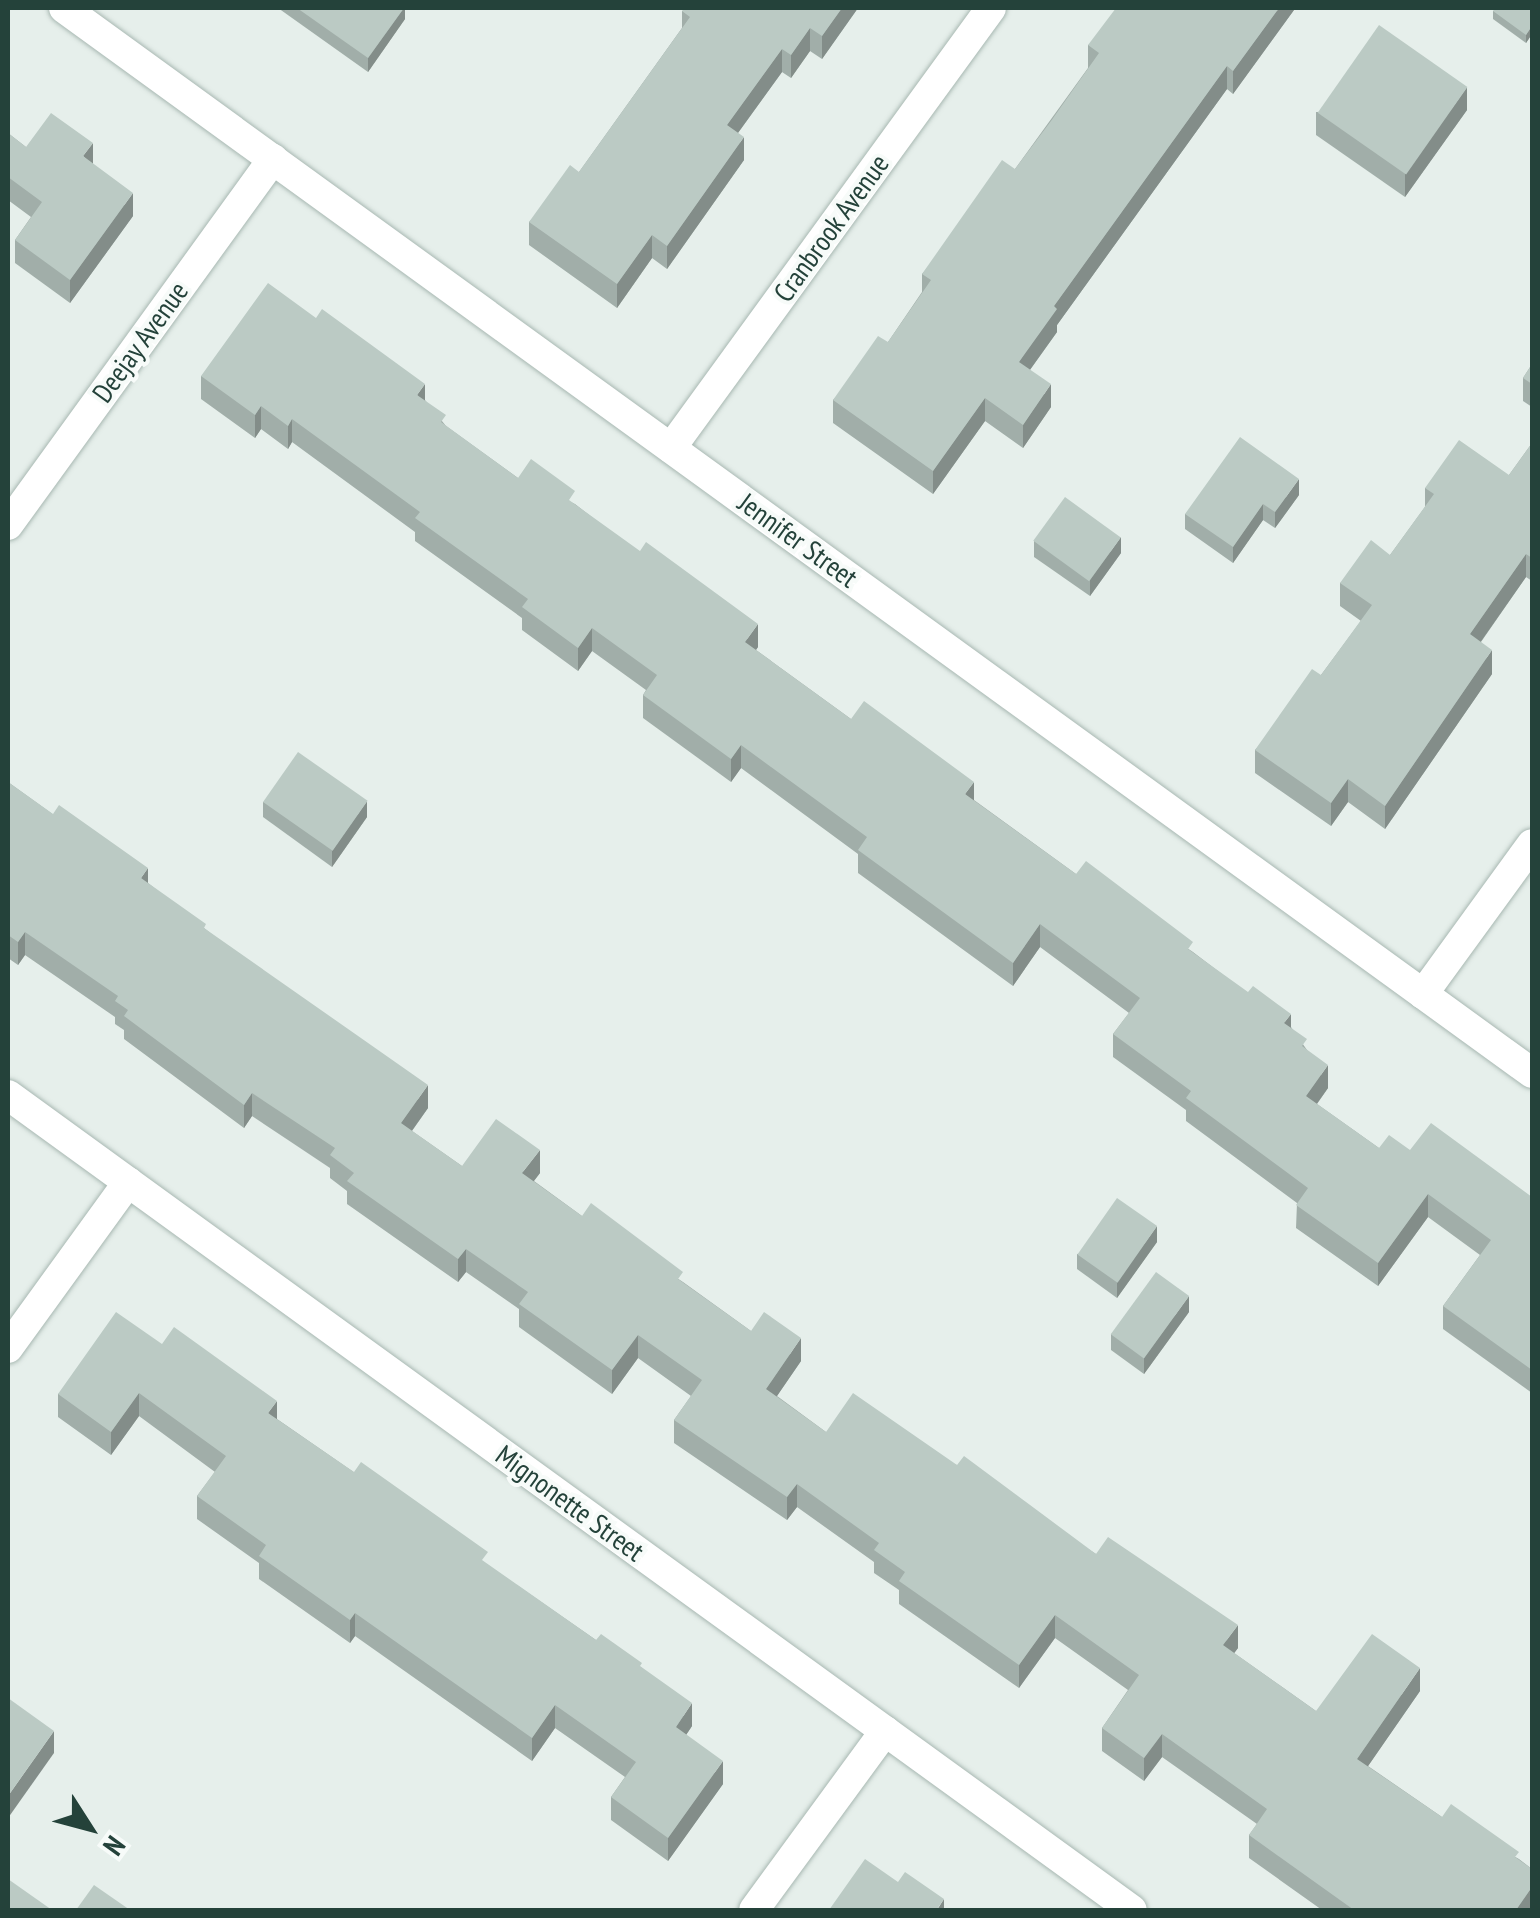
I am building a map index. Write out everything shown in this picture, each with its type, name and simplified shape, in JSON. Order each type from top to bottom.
[{"type":"street","name":"Jennifer Street","points":[[64,8],[1532,1073]]},
{"type":"street","name":"Cranbrook Avenue","points":[[671,448],[991,8]]},
{"type":"street","name":"Deejay Avenue","points":[[8,525],[273,159]]},
{"type":"street","points":[[1423,994],[1532,844]]},
{"type":"street","name":"Mignonette Street","points":[[8,1094],[1132,1910]]},
{"type":"street","points":[[8,1348],[128,1182]]},
{"type":"street","points":[[754,1910],[885,1731]]},
{"type":"building","points":[[297,8],[404,8],[368,58]]},
{"type":"building","points":[[842,8],[822,36],[810,28],[791,55],[782,49],[727,125],[744,137],[667,246],[652,235],[617,284],[529,222],[570,165],[579,172],[690,17],[682,11]]},
{"type":"building","points":[[1116,8],[1279,8],[1233,71],[1227,66],[1054,306],[1057,309],[1019,362],[1051,384],[1023,425],[985,398],[933,471],[833,400],[878,336],[888,342],[931,280],[922,274],[1002,160],[1015,169],[1051,121],[1099,53],[1088,45]]},
{"type":"building","points":[[1532,8],[1532,26],[1526,35],[1493,11]]},
{"type":"building","points":[[1379,25],[1467,87],[1406,175],[1318,113]]},
{"type":"building","points":[[51,113],[93,143],[83,156],[133,193],[70,280],[15,240],[42,202],[8,177],[8,133],[26,147]]},
{"type":"building","points":[[268,283],[316,318],[322,309],[425,384],[417,395],[446,415],[441,422],[518,478],[531,459],[575,491],[569,500],[640,551],[646,542],[758,624],[745,642],[851,719],[864,701],[974,782],[965,794],[1076,874],[1086,861],[1193,942],[1188,949],[1248,992],[1253,986],[1291,1014],[1284,1023],[1307,1039],[1302,1046],[1328,1065],[1306,1096],[1379,1148],[1389,1135],[1410,1150],[1431,1123],[1532,1197],[1532,1370],[1443,1306],[1491,1240],[1428,1194],[1378,1263],[1296,1205],[1308,1188],[1186,1098],[1191,1091],[1113,1034],[1140,998],[1040,924],[1013,963],[858,850],[867,837],[741,745],[731,759],[643,695],[657,675],[592,628],[578,648],[522,607],[528,599],[415,518],[420,512],[292,419],[288,426],[261,406],[255,415],[201,376]]},
{"type":"building","points":[[1532,364],[1532,384],[1523,378]]},
{"type":"building","points":[[1240,437],[1299,479],[1275,512],[1263,504],[1233,547],[1185,514]]},
{"type":"building","points":[[1459,440],[1509,475],[1532,443],[1532,558],[1526,554],[1470,634],[1492,650],[1385,806],[1348,779],[1331,803],[1255,750],[1312,669],[1321,675],[1372,605],[1340,583],[1371,540],[1390,555],[1434,494],[1425,488]]},
{"type":"building","points":[[1065,497],[1121,538],[1089,581],[1033,541]]},
{"type":"building","points":[[298,752],[368,801],[333,851],[263,802]]},
{"type":"building","points":[[8,782],[53,814],[59,805],[148,868],[141,878],[206,924],[204,928],[428,1085],[401,1123],[462,1166],[496,1119],[540,1150],[522,1173],[582,1216],[591,1203],[683,1272],[678,1279],[751,1331],[764,1312],[801,1338],[766,1389],[826,1432],[853,1393],[957,1465],[964,1456],[1096,1554],[1108,1537],[1238,1625],[1223,1645],[1316,1711],[1372,1634],[1420,1668],[1357,1759],[1442,1817],[1451,1804],[1519,1852],[1515,1857],[1532,1869],[1532,1887],[1516,1910],[1354,1910],[1249,1835],[1267,1809],[1162,1734],[1144,1758],[1102,1728],[1139,1675],[1055,1615],[1019,1665],[899,1581],[905,1572],[874,1550],[879,1543],[797,1484],[787,1497],[674,1420],[702,1380],[638,1335],[612,1370],[519,1304],[528,1292],[466,1249],[458,1259],[347,1181],[354,1173],[330,1155],[335,1148],[252,1093],[244,1105],[124,1016],[128,1010],[115,1001],[118,996],[25,932],[18,942],[8,935]]},
{"type":"building","points":[[1117,1198],[1157,1226],[1118,1283],[1077,1255]]},
{"type":"building","points":[[1156,1272],[1189,1296],[1144,1358],[1111,1334]]},
{"type":"building","points":[[116,1312],[162,1344],[174,1327],[277,1401],[268,1413],[354,1472],[361,1462],[488,1552],[482,1560],[596,1640],[601,1634],[692,1703],[676,1727],[723,1761],[668,1838],[611,1797],[636,1762],[555,1705],[532,1738],[355,1613],[350,1620],[259,1556],[266,1545],[197,1496],[226,1456],[139,1393],[111,1432],[58,1394]]},
{"type":"building","points":[[8,1698],[54,1731],[8,1796]]},
{"type":"building","points":[[865,1859],[898,1882],[905,1872],[944,1899],[938,1910],[829,1910]]},
{"type":"building","points":[[8,1879],[52,1910],[8,1910]]},
{"type":"building","points":[[94,1885],[130,1910],[76,1910]]}]
